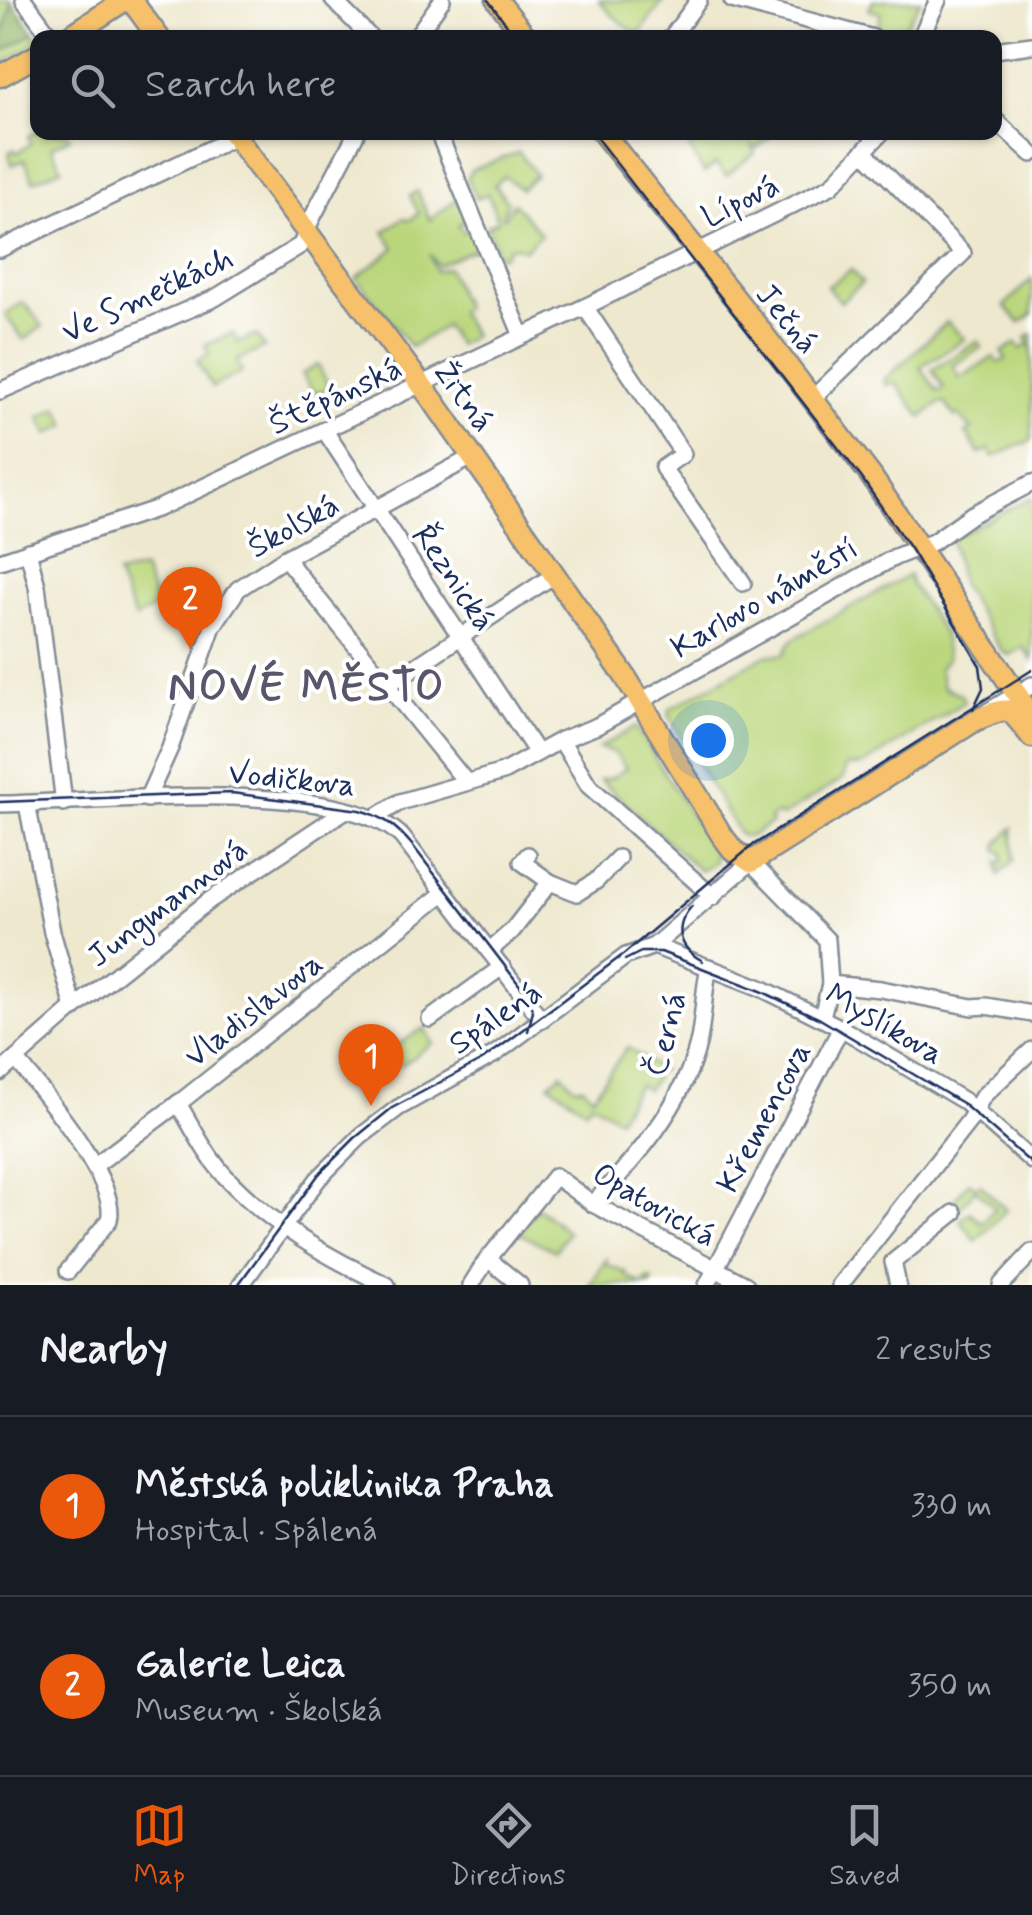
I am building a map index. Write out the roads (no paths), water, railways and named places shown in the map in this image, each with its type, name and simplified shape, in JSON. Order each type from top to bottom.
[{"type":"main road","points":[[81,30],[128,0],[152,30]]},
{"type":"main road","points":[[510,5],[523,30]]},
{"type":"main road","points":[[0,76],[30,59]]},
{"type":"main road","name":"Žitná","points":[[237,140],[422,385],[641,700]]},
{"type":"main road","name":"Ječná","points":[[608,140],[690,255],[813,398],[918,548]]},
{"type":"main road","points":[[918,548],[1024,689],[1032,717]]},
{"type":"main road","points":[[641,700],[721,834],[751,862],[976,720],[1006,709],[1032,737]]},
{"type":"street","points":[[24,0],[46,30]]},
{"type":"street","points":[[333,0],[363,30]]},
{"type":"street","points":[[421,30],[442,0]]},
{"type":"street","points":[[677,30],[699,0]]},
{"type":"street","points":[[732,0],[843,30]]},
{"type":"street","points":[[924,30],[938,0]]},
{"type":"street","points":[[1002,49],[1032,45]]},
{"type":"street","points":[[1002,126],[1032,154]]},
{"type":"street","points":[[0,249],[223,140]]},
{"type":"street","points":[[306,232],[353,140]]},
{"type":"street","points":[[441,140],[522,336]]},
{"type":"street","name":"Lípová","points":[[690,255],[830,186],[874,140]]},
{"type":"street","points":[[813,398],[964,253],[864,152]]},
{"type":"street","name":"Ve Smečkách","points":[[0,391],[215,298],[301,245],[306,232]]},
{"type":"street","name":"Štěpánská","points":[[0,561],[159,508],[690,255]]},
{"type":"street","points":[[585,307],[683,454],[663,468],[743,583]]},
{"type":"street","name":"Řeznická","points":[[325,431],[538,754]]},
{"type":"street","name":"Školská","points":[[147,799],[218,617],[242,585],[472,457]]},
{"type":"street","name":"Karlovo náměstí","points":[[560,740],[597,726],[1032,483]]},
{"type":"street","points":[[28,551],[38,586],[64,803]]},
{"type":"street","points":[[285,558],[466,782]]},
{"type":"street","points":[[388,685],[554,574]]},
{"type":"street","points":[[976,720],[1024,689]]},
{"type":"street","points":[[560,740],[590,786],[713,897],[751,862],[827,940],[830,984],[822,1017]]},
{"type":"street","name":"Vodičkova","points":[[0,804],[261,798],[376,817],[400,802],[503,772],[560,740]]},
{"type":"street","points":[[27,804],[52,932],[74,1008]]},
{"type":"street","name":"Jungmannová","points":[[0,1073],[74,1008],[210,900],[346,810]]},
{"type":"street","points":[[376,817],[402,838],[542,1020]]},
{"type":"street","points":[[528,854],[522,862],[550,882],[577,894],[618,858]]},
{"type":"street","points":[[490,950],[512,931],[550,882]]},
{"type":"street","name":"Vladislavova","points":[[94,1166],[445,892]]},
{"type":"street","name":"Spálená","points":[[241,1285],[321,1176],[375,1126],[404,1105],[495,1054],[630,953],[654,946],[713,897]]},
{"type":"street","points":[[680,925],[678,943],[692,961]]},
{"type":"street","name":"Myslíkova","points":[[654,946],[842,1028],[976,1110],[1032,1161]]},
{"type":"street","points":[[430,1019],[502,967]]},
{"type":"street","name":"Černá","points":[[592,1204],[625,1171],[681,1091],[698,1040],[709,967]]},
{"type":"street","points":[[830,984],[1032,1014]]},
{"type":"street","name":"Křemencova","points":[[707,1285],[842,1028]]},
{"type":"street","points":[[840,1285],[984,1096],[1032,1050],[1032,1038]]},
{"type":"street","points":[[16,1059],[62,1116],[94,1166],[112,1211],[68,1271]]},
{"type":"street","points":[[178,1103],[221,1172],[246,1197],[345,1266],[387,1285]]},
{"type":"street","name":"Opatovická","points":[[472,1285],[488,1259],[555,1176],[592,1204],[746,1285]]},
{"type":"street","points":[[893,1262],[954,1213]]},
{"type":"street","points":[[890,1223],[914,1245]]},
{"type":"street","points":[[872,1244],[893,1262],[898,1285]]},
{"type":"street","points":[[1001,1285],[1032,1252]]},
{"type":"street","points":[[488,1259],[520,1285]]},
{"type":"tram line","points":[[488,0],[511,30]]},
{"type":"tram line","points":[[598,140],[861,477],[911,550],[980,666],[983,688],[973,709]]},
{"type":"tram line","points":[[238,1285],[319,1174],[392,1108],[482,1060],[511,1039],[624,954],[753,845],[1032,670]]},
{"type":"tram line","points":[[0,802],[232,793],[376,815],[413,846],[524,991],[533,1011],[528,1031]]},
{"type":"tram line","points":[[692,906],[682,922],[681,936],[688,950],[703,961]]},
{"type":"tram line","points":[[625,960],[641,952],[661,952],[820,1019],[962,1103],[1032,1164]]},
{"type":"place","name":"Galerie Leica","points":[[190,649]]},
{"type":"place","name":"Městská poliklinika Praha","points":[[371,1106]]},
{"type":"district","name":"NOVÉ MĚSTO","points":[[307,685]]}]
